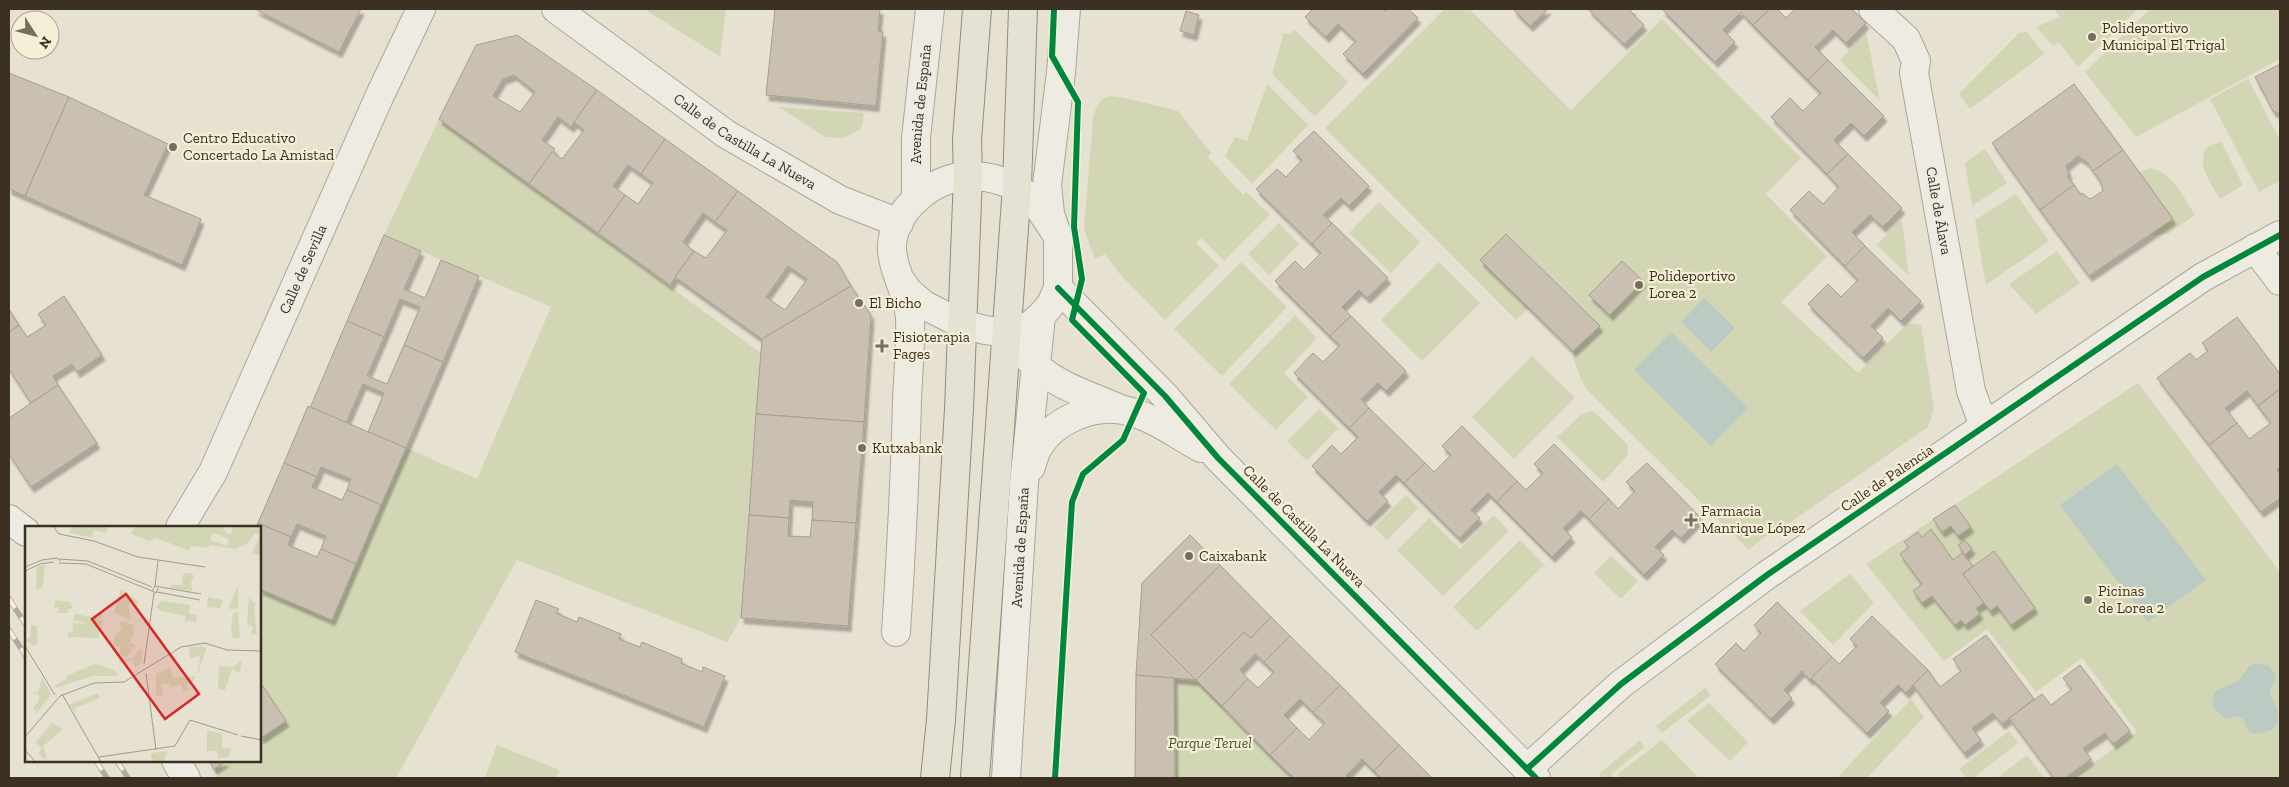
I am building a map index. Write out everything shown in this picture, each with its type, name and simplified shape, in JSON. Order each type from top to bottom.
[{"type":"main road","points":[[935,778],[941,720],[962,324],[968,175],[967,140],[976,9]]},
{"type":"main road","name":"Avenida de España","points":[[975,778],[997,481],[1005,333],[1017,186],[1023,9]]},
{"type":"street","name":"Calle de Sevilla","points":[[181,526],[213,472],[380,95],[421,9]]},
{"type":"street","name":"Calle de Castilla La Nueva","points":[[556,9],[726,134],[840,200],[898,223]]},
{"type":"street","name":"Avenida de España","points":[[916,199],[916,138],[930,9]]},
{"type":"street","name":"Avenida de España","points":[[899,277],[908,291],[924,305],[962,324],[1005,333],[1028,327],[1051,304],[1058,288],[1058,237],[1050,214],[1047,185],[1061,72],[1066,9]]},
{"type":"street","name":"Calle de Álava","points":[[1873,9],[1906,39],[1916,61],[1914,73],[1971,391],[1984,426]]},
{"type":"street","points":[[896,632],[905,474],[910,316],[892,245],[898,223],[916,199],[940,183],[968,175],[993,177],[1017,186],[1041,208],[1058,237]]},
{"type":"street","name":"Calle de Palencia","points":[[1532,774],[1621,684],[1767,575],[2203,277],[2280,235]]},
{"type":"street","points":[[2255,248],[2280,281]]},
{"type":"street","name":"Calle de Castilla La Nueva","points":[[1058,288],[1165,396],[1218,458],[1532,774]]},
{"type":"street","name":"Avenida de España","points":[[1006,778],[1024,483],[1041,316]]},
{"type":"street","name":"Calle de Castilla La Nueva","points":[[1005,333],[1036,367],[1057,382],[1152,420],[1218,458]]},
{"type":"street","name":"Calle de Castilla La Nueva","points":[[1024,483],[1039,446],[1057,426],[1078,414],[1122,409]]},
{"type":"street","points":[[9,519],[25,531]]},
{"type":"street","points":[[177,762],[186,778]]},
{"type":"green space","points":[[644,9],[726,9],[720,56],[719,56]]},
{"type":"green space","name":"Polideportivo Lorea 2","points":[[1445,9],[1469,9],[1571,110],[1662,19],[1801,158],[1766,194],[1827,256],[1781,302],[1858,373],[1908,323],[1921,325],[1934,408],[1928,427],[1775,533],[1764,537],[1749,550],[1588,391],[1581,379],[1572,355],[1573,351],[1529,308],[1516,320],[1325,128]]},
{"type":"green space","name":"Polideportivo Municipal El Trigal","points":[[2054,9],[2138,9],[2078,67],[2059,42],[2053,46],[2036,27],[2060,17]]},
{"type":"green space","points":[[2150,9],[2280,9],[2280,59],[2136,137],[2085,72]]},
{"type":"green space","points":[[1295,30],[1348,82],[1315,117],[1272,74],[1284,33],[1290,34]]},
{"type":"green space","points":[[1866,32],[1880,101],[1840,60]]},
{"type":"green space","points":[[2027,32],[2044,54],[1970,109],[1959,94],[2019,33]]},
{"type":"green space","points":[[2248,79],[2280,140],[2280,181],[2259,192],[2210,99]]},
{"type":"green space","points":[[1267,84],[1308,125],[1252,184],[1225,156],[1235,137],[1247,141]]},
{"type":"green space","points":[[1111,96],[1178,111],[1211,153],[1208,157],[1243,195],[1246,192],[1270,215],[1224,261],[1201,238],[1196,243],[1219,266],[1165,320],[1119,273],[1105,254],[1095,259],[1084,229],[1093,119],[1098,104],[1103,99]]},
{"type":"green space","points":[[779,107],[864,113],[861,129],[844,138],[825,137]]},
{"type":"green space","points":[[439,119],[761,353],[741,618],[727,642],[517,560],[396,778],[219,778],[214,769],[224,762],[261,762],[261,737],[286,721],[261,684],[261,589],[332,620],[406,448],[477,479],[551,307],[384,235]]},
{"type":"green space","points":[[2221,141],[2243,185],[2220,199],[2206,175],[2203,154],[2206,148]]},
{"type":"green space","points":[[1985,149],[2007,183],[1972,206],[1965,163]]},
{"type":"green space","points":[[2151,168],[2166,175],[2172,181],[2195,215],[2168,234],[2150,235],[2172,219],[2139,172]]},
{"type":"green space","points":[[2016,194],[2049,241],[1986,285],[1975,220]]},
{"type":"green space","points":[[1379,202],[1420,242],[1391,273],[1349,233]]},
{"type":"green space","points":[[1899,221],[1902,221],[1909,276],[1877,245]]},
{"type":"green space","points":[[1279,223],[1299,244],[1269,275],[1248,254]]},
{"type":"green space","points":[[2057,251],[2080,283],[2036,314],[2009,284]]},
{"type":"green space","points":[[1241,262],[1287,307],[1222,376],[1174,329]]},
{"type":"green space","points":[[1439,262],[1480,303],[1422,361],[1381,320]]},
{"type":"green space","points":[[1295,315],[1317,338],[1284,373],[1308,397],[1276,430],[1229,384]]},
{"type":"green space","points":[[1532,356],[1575,398],[1514,459],[1472,417]]},
{"type":"green space","name":"Picinas de Lorea 2","points":[[2138,383],[2280,572],[2280,778],[2073,778],[2137,732],[2082,658],[2036,692],[1987,629],[1944,661],[1866,564]]},
{"type":"green space","points":[[1319,409],[1338,428],[1307,461],[1287,441]]},
{"type":"green space","points":[[1593,411],[1628,445],[1627,456],[1603,482],[1557,437],[1582,414]]},
{"type":"green space","points":[[1406,495],[1418,508],[1387,540],[1374,527]]},
{"type":"green space","points":[[1494,515],[1509,531],[1443,596],[1397,550],[1429,518],[1460,549]]},
{"type":"green space","points":[[1520,540],[1544,565],[1477,631],[1453,607]]},
{"type":"green space","points":[[1611,556],[1638,581],[1621,599],[1594,573]]},
{"type":"green space","points":[[1850,574],[1874,603],[1833,645],[1800,611]]},
{"type":"green space","name":"Parque Teruel","points":[[1174,678],[1196,680],[1294,778],[1175,778]]},
{"type":"green space","points":[[1705,688],[1711,695],[1662,733],[1656,726]]},
{"type":"green space","points":[[1911,699],[1924,717],[1867,778],[1837,778]]},
{"type":"green space","points":[[1709,703],[1748,742],[1730,761],[1687,721]]},
{"type":"green space","points":[[2009,731],[2018,743],[1973,778],[1967,778],[1959,769]]},
{"type":"green space","points":[[1640,740],[1645,747],[1611,774],[1614,778],[1603,778],[1599,774]]},
{"type":"green space","points":[[1662,740],[1699,778],[1621,778],[1617,775]]},
{"type":"green space","points":[[497,745],[560,770],[556,778],[485,778]]},
{"type":"green space","points":[[2027,755],[2044,778],[1997,778]]},
{"type":"shaded area","points":[[1704,298],[1735,328],[1711,352],[1681,322]]},
{"type":"shaded area","points":[[1671,332],[1748,408],[1711,446],[1634,370]]},
{"type":"shaded area","points":[[2117,464],[2206,580],[2148,622],[2060,505]]},
{"type":"shaded area","points":[[2254,663],[2269,666],[2276,676],[2270,693],[2279,717],[2275,727],[2261,733],[2250,733],[2245,726],[2244,720],[2237,716],[2225,719],[2213,707],[2214,694],[2220,688],[2239,680],[2248,667]]},
{"type":"building","points":[[255,9],[361,9],[339,52]]},
{"type":"building","points":[[775,9],[880,9],[878,31],[883,32],[876,106],[766,95]]},
{"type":"building","points":[[1313,9],[1383,9],[1385,11],[1387,9],[1408,9],[1418,18],[1363,74],[1343,54],[1356,41],[1338,24],[1326,37],[1305,17]]},
{"type":"building","points":[[1513,9],[1548,9],[1530,26]]},
{"type":"building","points":[[1588,9],[1633,9],[1630,11],[1644,25],[1624,44]]},
{"type":"building","points":[[1662,9],[1770,9],[1753,25],[1741,12],[1723,30],[1735,42],[1715,62]]},
{"type":"building","points":[[1770,9],[1777,9],[1786,18],[1795,9],[1852,9],[1866,23],[1846,43],[1833,30],[1815,47],[1828,60],[1808,80],[1753,25]]},
{"type":"building","points":[[1186,11],[1199,15],[1194,35],[1180,31]]},
{"type":"building","points":[[517,35],[597,90],[571,127],[558,117],[542,140],[555,149],[529,184],[439,119],[476,45]],"holes":[[[514,75],[535,92],[520,112],[493,96],[503,79]]]},
{"type":"building","points":[[1828,60],[1884,116],[1864,136],[1851,123],[1834,140],[1848,154],[1827,174],[1771,117],[1790,98],[1803,111],[1821,93],[1808,80]]},
{"type":"building","points":[[2280,64],[2280,114],[2273,111],[2255,77]]},
{"type":"building","points":[[9,73],[69,97],[25,196],[9,189]]},
{"type":"building","points":[[2074,84],[2123,150],[2093,171],[2087,162],[2078,156],[2066,166],[2069,175],[2067,176],[2074,185],[2040,210],[1992,143]]},
{"type":"building","points":[[597,90],[665,139],[641,174],[628,165],[613,186],[625,195],[598,233],[529,184],[552,152],[562,159],[584,130],[574,122]]},
{"type":"building","points":[[69,97],[168,144],[144,195],[201,219],[182,265],[25,196]]},
{"type":"building","points":[[1314,131],[1369,186],[1349,206],[1341,198],[1323,215],[1332,223],[1312,244],[1256,189],[1277,169],[1286,177],[1302,160],[1293,151]]},
{"type":"building","points":[[665,139],[738,191],[715,222],[703,213],[683,242],[694,251],[670,285],[598,233],[625,195],[638,204],[653,183],[641,174]]},
{"type":"building","points":[[2123,150],[2173,219],[2089,276],[2040,210],[2074,185],[2081,195],[2082,193],[2090,199],[2103,191],[2100,181],[2093,171]]},
{"type":"building","points":[[1848,154],[1902,208],[1883,227],[1870,215],[1852,232],[1865,246],[1845,266],[1790,210],[1809,191],[1823,204],[1839,187],[1827,174]]},
{"type":"building","points":[[738,191],[837,262],[851,286],[762,339],[675,277],[694,251],[706,258],[727,230],[715,222]],"holes":[[[788,266],[807,279],[785,310],[766,297]]]},
{"type":"building","points":[[1332,223],[1388,278],[1367,298],[1359,290],[1342,307],[1351,316],[1330,336],[1275,281],[1295,261],[1304,270],[1321,253],[1312,244]]},
{"type":"building","points":[[1506,234],[1600,326],[1573,351],[1480,260]]},
{"type":"building","points":[[384,235],[421,251],[404,289],[425,298],[441,260],[479,276],[443,362],[404,345],[420,307],[400,299],[384,337],[347,321]]},
{"type":"building","points":[[1865,246],[1921,301],[1901,321],[1888,308],[1871,326],[1883,338],[1863,358],[1808,304],[1828,284],[1841,297],[1858,280],[1845,266]]},
{"type":"building","points":[[1622,261],[1643,281],[1610,315],[1589,295]]},
{"type":"building","points":[[851,286],[871,315],[864,422],[756,414],[762,339]]},
{"type":"building","points":[[64,296],[102,355],[77,372],[72,364],[53,376],[58,385],[31,403],[9,369],[9,332],[19,325],[27,337],[46,325],[38,314]]},
{"type":"building","points":[[9,309],[19,325],[9,332]]},
{"type":"building","points":[[1351,316],[1406,371],[1386,391],[1378,383],[1361,399],[1369,408],[1349,428],[1294,373],[1313,353],[1323,362],[1340,345],[1330,336]]},
{"type":"building","points":[[2237,317],[2280,374],[2280,389],[2258,406],[2247,391],[2225,408],[2237,423],[2209,445],[2157,378],[2190,353],[2196,360],[2208,351],[2202,343]]},
{"type":"building","points":[[347,321],[384,337],[367,376],[387,384],[404,345],[443,362],[406,448],[368,432],[384,393],[363,384],[346,423],[310,408]]},
{"type":"building","points":[[58,385],[97,443],[31,487],[9,454],[9,418]]},
{"type":"building","points":[[2280,389],[2280,467],[2277,470],[2280,474],[2280,498],[2261,512],[2209,445],[2237,423],[2249,439],[2271,423],[2258,406]]},
{"type":"building","points":[[308,406],[406,448],[381,505],[347,490],[351,479],[321,467],[317,477],[284,463]]},
{"type":"building","points":[[1369,408],[1425,463],[1404,483],[1396,475],[1379,492],[1388,501],[1367,521],[1312,466],[1332,445],[1341,454],[1358,437],[1349,428]]},
{"type":"building","points":[[756,414],[864,422],[856,523],[812,520],[813,502],[790,500],[789,518],[749,515]]},
{"type":"building","points":[[1462,426],[1517,481],[1497,502],[1488,493],[1471,510],[1480,518],[1459,538],[1404,483],[1425,463],[1434,472],[1451,455],[1442,446]]},
{"type":"building","points":[[1554,444],[1609,499],[1589,519],[1581,511],[1563,528],[1572,537],[1552,557],[1497,502],[1517,481],[1526,490],[1543,473],[1534,464]]},
{"type":"building","points":[[284,463],[317,477],[312,487],[342,500],[347,490],[381,505],[356,564],[321,549],[326,536],[297,524],[291,537],[258,523]]},
{"type":"building","points":[[1647,463],[1701,518],[1681,538],[1672,530],[1655,547],[1664,555],[1644,575],[1589,519],[1609,499],[1618,509],[1635,491],[1626,482]]},
{"type":"building","points":[[1955,505],[1971,527],[1958,536],[1951,526],[1942,532],[1933,519]]},
{"type":"building","points":[[749,515],[789,518],[788,536],[810,537],[812,520],[856,523],[848,626],[741,618]]},
{"type":"building","points":[[258,523],[291,537],[288,545],[317,557],[321,549],[356,564],[332,620],[261,589],[261,526],[256,526]]},
{"type":"building","points":[[1931,529],[1953,560],[1962,553],[1973,566],[1963,574],[1984,603],[1976,608],[1980,614],[1965,625],[1961,620],[1955,625],[1932,596],[1922,603],[1913,591],[1922,584],[1900,554],[1909,547],[1904,542],[1918,532],[1922,537]]},
{"type":"building","points":[[1190,535],[1220,565],[1151,635],[1196,680],[1136,675],[1142,583]]},
{"type":"building","points":[[1965,540],[1972,549],[1965,555],[1958,545]]},
{"type":"building","points":[[1994,551],[2035,608],[2011,625],[1997,606],[1990,611],[1963,574]]},
{"type":"building","points":[[1220,565],[1271,617],[1251,638],[1244,632],[1196,680],[1151,635]]},
{"type":"building","points":[[536,600],[559,609],[556,613],[577,622],[579,617],[621,634],[619,639],[640,647],[642,642],[682,659],[681,663],[702,672],[703,667],[725,676],[704,727],[515,652]]},
{"type":"building","points":[[1777,602],[1832,657],[1810,680],[1802,671],[1784,690],[1792,698],[1771,719],[1715,664],[1736,643],[1744,651],[1761,633],[1754,625]]},
{"type":"building","points":[[1872,616],[1928,670],[1906,693],[1898,685],[1880,703],[1889,711],[1867,733],[1811,678],[1832,657],[1839,664],[1857,646],[1850,639]]},
{"type":"building","points":[[1271,617],[1290,636],[1264,662],[1255,654],[1240,670],[1248,679],[1222,706],[1196,680],[1244,632],[1251,638]]},
{"type":"building","points":[[1986,635],[2034,699],[2002,724],[1993,713],[1972,728],[1981,740],[1964,753],[1913,685],[1928,670],[1940,687],[1961,671],[1953,659]]},
{"type":"building","points":[[1290,636],[1340,685],[1313,712],[1300,699],[1284,715],[1297,728],[1270,755],[1222,706],[1248,679],[1258,688],[1274,672],[1264,662]]},
{"type":"building","points":[[2080,665],[2130,731],[2113,744],[2105,733],[2083,748],[2091,759],[2065,778],[2054,778],[2009,718],[2042,694],[2051,705],[2072,689],[2063,678]]},
{"type":"building","points":[[1136,675],[1174,678],[1175,778],[1135,778]]},
{"type":"building","points":[[261,684],[286,721],[261,738]]},
{"type":"building","points":[[1340,685],[1399,745],[1374,771],[1362,759],[1346,776],[1348,778],[1294,778],[1270,755],[1297,728],[1309,740],[1325,723],[1313,712]]},
{"type":"building","points":[[1399,745],[1432,778],[1381,778],[1374,771]]},
{"type":"building","points":[[210,762],[224,762],[214,769]]},
{"type":"railway","points":[[9,599],[25,623]]},
{"type":"railway","points":[[9,630],[25,654]]},
{"type":"railway","points":[[97,762],[107,778]]},
{"type":"railway","points":[[118,762],[128,778]]},
{"type":"cycle path","points":[[1054,9],[1052,56],[1078,102],[1074,227],[1082,279],[1072,320],[1144,393],[1123,440],[1083,474],[1072,502],[1055,778]]},
{"type":"cycle path","points":[[1527,769],[1621,684],[1767,575],[2203,277],[2280,235]]},
{"type":"cycle path","points":[[1058,288],[1165,396],[1218,458],[1536,778]]},
{"type":"place","name":"Polideportivo Municipal El Trigal","points":[[2092,37]]},
{"type":"place","name":"Centro Educativo Concertado La Amistad","points":[[173,147]]},
{"type":"place","name":"Polideportivo Lorea 2","points":[[1639,285]]},
{"type":"place","name":"El Bicho","points":[[859,303]]},
{"type":"place","name":"Fisioterapia Fages","points":[[882,346]]},
{"type":"place","name":"Kutxabank","points":[[862,448]]},
{"type":"place","name":"Farmacia Manrique López","points":[[1691,520]]},
{"type":"place","name":"Caixabank","points":[[1189,556]]},
{"type":"place","name":"Picinas de Lorea 2","points":[[2088,600]]}]
